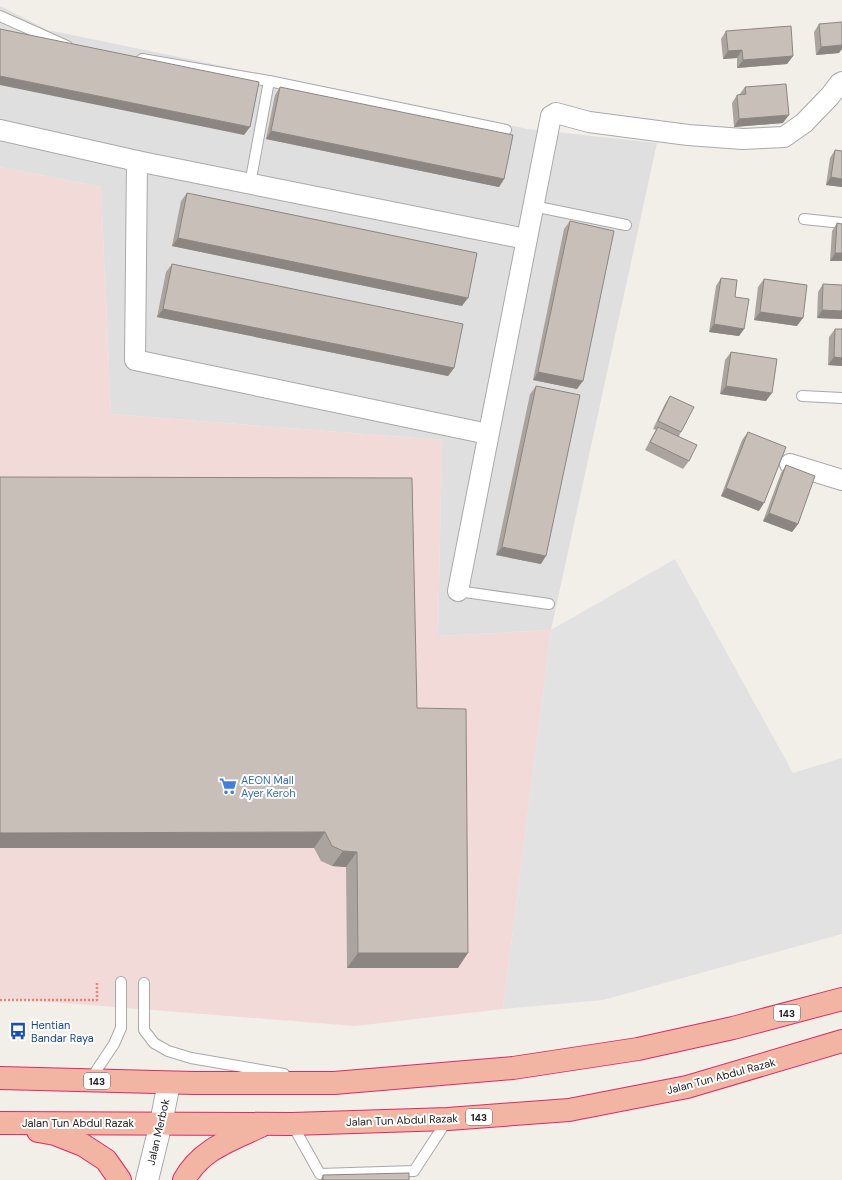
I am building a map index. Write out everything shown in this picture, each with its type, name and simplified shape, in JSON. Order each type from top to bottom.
[{"type":"highway","name":"143","points":[[0,1078],[169,1083],[334,1083],[513,1068],[638,1049],[733,1028],[842,999]]},
{"type":"highway","name":"Jalan Tun Abdul Razak","points":[[0,1123],[292,1124],[448,1120],[569,1110],[687,1087],[842,1041]]},
{"type":"highway","points":[[0,1123],[54,1134],[83,1145],[106,1160],[120,1180]]},
{"type":"highway","points":[[184,1180],[203,1156],[221,1145],[268,1123]]},
{"type":"street","points":[[458,591],[551,116],[556,113],[589,122],[688,135],[743,140],[784,137],[804,123],[842,82]]},
{"type":"street","points":[[0,130],[137,161],[526,239]]},
{"type":"street","points":[[137,161],[135,360],[488,434]]},
{"type":"street","points":[[790,464],[842,480]]},
{"type":"street","name":"Jalan Merbok","points":[[147,1180],[169,1083]]},
{"type":"lane","points":[[0,16],[67,46],[74,47]]},
{"type":"lane","points":[[129,56],[269,81],[506,130]]},
{"type":"lane","points":[[250,184],[269,81]]},
{"type":"lane","points":[[533,206],[626,225]]},
{"type":"lane","points":[[804,219],[842,223]]},
{"type":"lane","points":[[802,396],[842,398]]},
{"type":"lane","points":[[458,591],[549,604]]},
{"type":"lane","points":[[89,1081],[111,1049],[121,1028],[121,982]]},
{"type":"lane","points":[[144,983],[144,1030],[154,1043],[168,1051],[191,1058],[334,1083]]},
{"type":"lane","points":[[292,1124],[320,1174],[328,1174],[414,1171],[448,1120]]},
{"type":"path","points":[[0,1000],[97,1000],[97,982]]},
{"type":"shaded area","points":[[0,6],[48,30],[528,129],[657,143],[551,630],[438,636],[442,440],[111,414],[101,187],[0,167]]},
{"type":"shaded area","points":[[0,167],[101,187],[111,414],[442,440],[438,636],[551,630],[503,1009],[355,1026],[0,998]]},
{"type":"shaded area","points":[[675,559],[793,773],[842,758],[842,934],[603,1000],[503,1009],[551,630]]},
{"type":"building","points":[[842,22],[842,45],[821,47],[819,24]]},
{"type":"building","points":[[791,26],[793,56],[743,60],[742,50],[728,51],[726,31]]},
{"type":"building","points":[[0,29],[259,82],[250,127],[0,76]]},
{"type":"building","points":[[786,84],[789,115],[739,119],[737,95],[746,94],[745,87]]},
{"type":"building","points":[[280,87],[513,135],[504,179],[271,131]]},
{"type":"building","points":[[835,150],[842,151],[842,179],[831,177]]},
{"type":"building","points":[[187,193],[477,253],[468,298],[178,238]]},
{"type":"building","points":[[570,221],[614,231],[583,381],[538,372]]},
{"type":"building","points":[[837,223],[842,224],[842,253],[835,253]]},
{"type":"building","points":[[172,264],[463,324],[454,368],[163,309]]},
{"type":"building","points":[[721,278],[737,280],[735,297],[749,299],[744,329],[714,324]]},
{"type":"building","points":[[764,279],[807,285],[803,318],[760,312]]},
{"type":"building","points":[[823,284],[842,285],[842,311],[822,310]]},
{"type":"building","points":[[835,329],[842,329],[842,358],[834,357]]},
{"type":"building","points":[[731,352],[777,359],[772,393],[726,386]]},
{"type":"building","points":[[536,386],[580,395],[546,556],[502,547]]},
{"type":"building","points":[[670,396],[694,407],[681,432],[658,421]]},
{"type":"building","points":[[658,427],[697,445],[689,461],[650,442]]},
{"type":"building","points":[[748,432],[786,447],[764,503],[726,488]]},
{"type":"building","points":[[786,465],[815,476],[798,524],[769,513]]},
{"type":"building","name":"AEON Mall Ayer Keroh","points":[[0,477],[412,478],[417,708],[466,709],[468,953],[358,953],[357,852],[343,851],[332,846],[325,832],[0,833]]},
{"type":"building","points":[[409,1173],[409,1180],[323,1180],[323,1175]]},
{"type":"place","name":"AEON Mall Ayer Keroh","points":[[228,786]]},
{"type":"place","name":"Hentian Bandar Raya","points":[[18,1031]]}]
